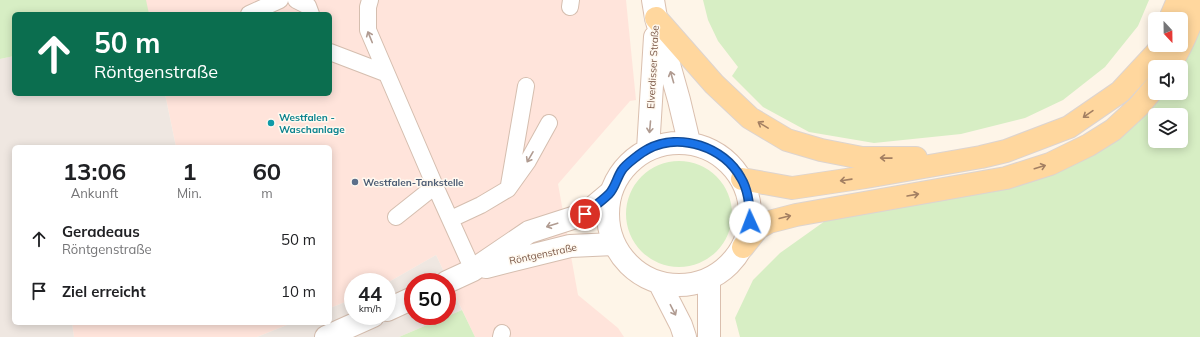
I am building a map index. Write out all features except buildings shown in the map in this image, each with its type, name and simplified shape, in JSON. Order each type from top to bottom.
[{"type":"main road","points":[[1173,12],[1178,0]]},
{"type":"main road","points":[[1174,60],[1193,18],[1198,0]]},
{"type":"main road","points":[[654,9],[714,84],[750,118],[786,140],[821,150],[862,158],[981,157]]},
{"type":"main road","name":"Elverdisser Straße","points":[[654,9],[689,142]]},
{"type":"main road","name":"Elverdisser Straße","points":[[648,149],[652,104],[654,9]]},
{"type":"main road","points":[[742,179],[792,188],[866,177],[981,157],[1006,151],[1069,127],[1120,92],[1156,52]]},
{"type":"main road","points":[[743,247],[750,222],[750,205],[742,179],[735,168],[717,152],[689,142],[665,143],[648,149],[622,169],[610,193],[607,214],[608,230],[614,244],[627,264],[653,281],[660,284],[684,286],[709,279],[723,271],[743,247],[758,228],[769,222],[796,215],[1006,178],[1050,164],[1089,145],[1113,130],[1139,106],[1148,95]]},
{"type":"main road","name":"Röntgenstraße","points":[[456,278],[473,270],[529,232],[585,214],[610,193]]},
{"type":"main road","name":"Röntgenstraße","points":[[473,270],[570,246],[614,244]]},
{"type":"main road","points":[[709,279],[709,337]]},
{"type":"main road","points":[[660,284],[685,337]]},
{"type":"main road","points":[[327,332],[347,325]]},
{"type":"lane","points":[[253,12],[280,0]]},
{"type":"lane","points":[[296,0],[308,6],[310,12]]},
{"type":"lane","points":[[370,0],[368,7],[368,30],[385,73],[473,270]]},
{"type":"lane","points":[[332,53],[385,73]]},
{"type":"lane","points":[[508,189],[526,86]]},
{"type":"lane","points":[[451,219],[508,189],[528,161],[549,123]]},
{"type":"lane","points":[[396,217],[435,186]]},
{"type":"shaded area","points":[[145,0],[626,0],[636,100],[630,101],[558,184],[578,295],[618,328],[624,337],[475,337],[456,297],[456,273],[445,273],[436,255],[396,278],[396,273],[344,273],[344,303],[332,307],[332,145],[176,145],[165,96],[332,96],[332,12],[148,12]]},
{"type":"shaded area","points":[[12,56],[12,96],[165,96],[176,145],[12,145],[12,325],[72,325],[74,337],[0,337],[0,59]]},
{"type":"shaded area","points":[[436,255],[445,273],[404,273]]},
{"type":"shaded area","points":[[404,273],[404,325],[427,325],[399,337],[257,337],[287,325],[332,325],[332,307],[344,303],[344,325],[396,325],[396,278]]},
{"type":"shaded area","points":[[456,297],[462,310],[456,313]]},
{"type":"shaded area","points":[[72,325],[287,325],[257,337],[74,337]]},
{"type":"green space","points":[[0,0],[146,0],[149,12],[12,12],[12,56],[0,59]]},
{"type":"green space","points":[[703,0],[1149,0],[1138,26],[1105,67],[1063,100],[1025,118],[961,134],[874,143],[809,132],[763,107],[732,76],[738,67],[718,41],[708,20]]},
{"type":"green space","points":[[1200,14],[1200,337],[740,337],[735,318],[753,280],[780,253],[825,221],[1000,188],[1148,97],[1148,100],[1188,100],[1188,60],[1184,60],[1186,52],[1188,52],[1188,47]]},
{"type":"green space","points":[[679,161],[699,165],[717,176],[728,194],[732,214],[728,234],[717,252],[699,263],[679,267],[659,263],[641,252],[630,234],[626,214],[630,194],[641,176],[659,165]]},
{"type":"green space","points":[[462,310],[475,337],[399,337],[427,325],[456,325],[456,313]]},
{"type":"place","name":"Westfalen - Waschanlage","points":[[271,123]]},
{"type":"place","name":"Westfalen-Tankstelle","points":[[355,182]]},
{"type":"route","points":[[585,214],[610,193],[622,169],[648,149],[665,143],[689,142],[717,152],[735,168],[742,179],[750,205],[750,222]]}]
